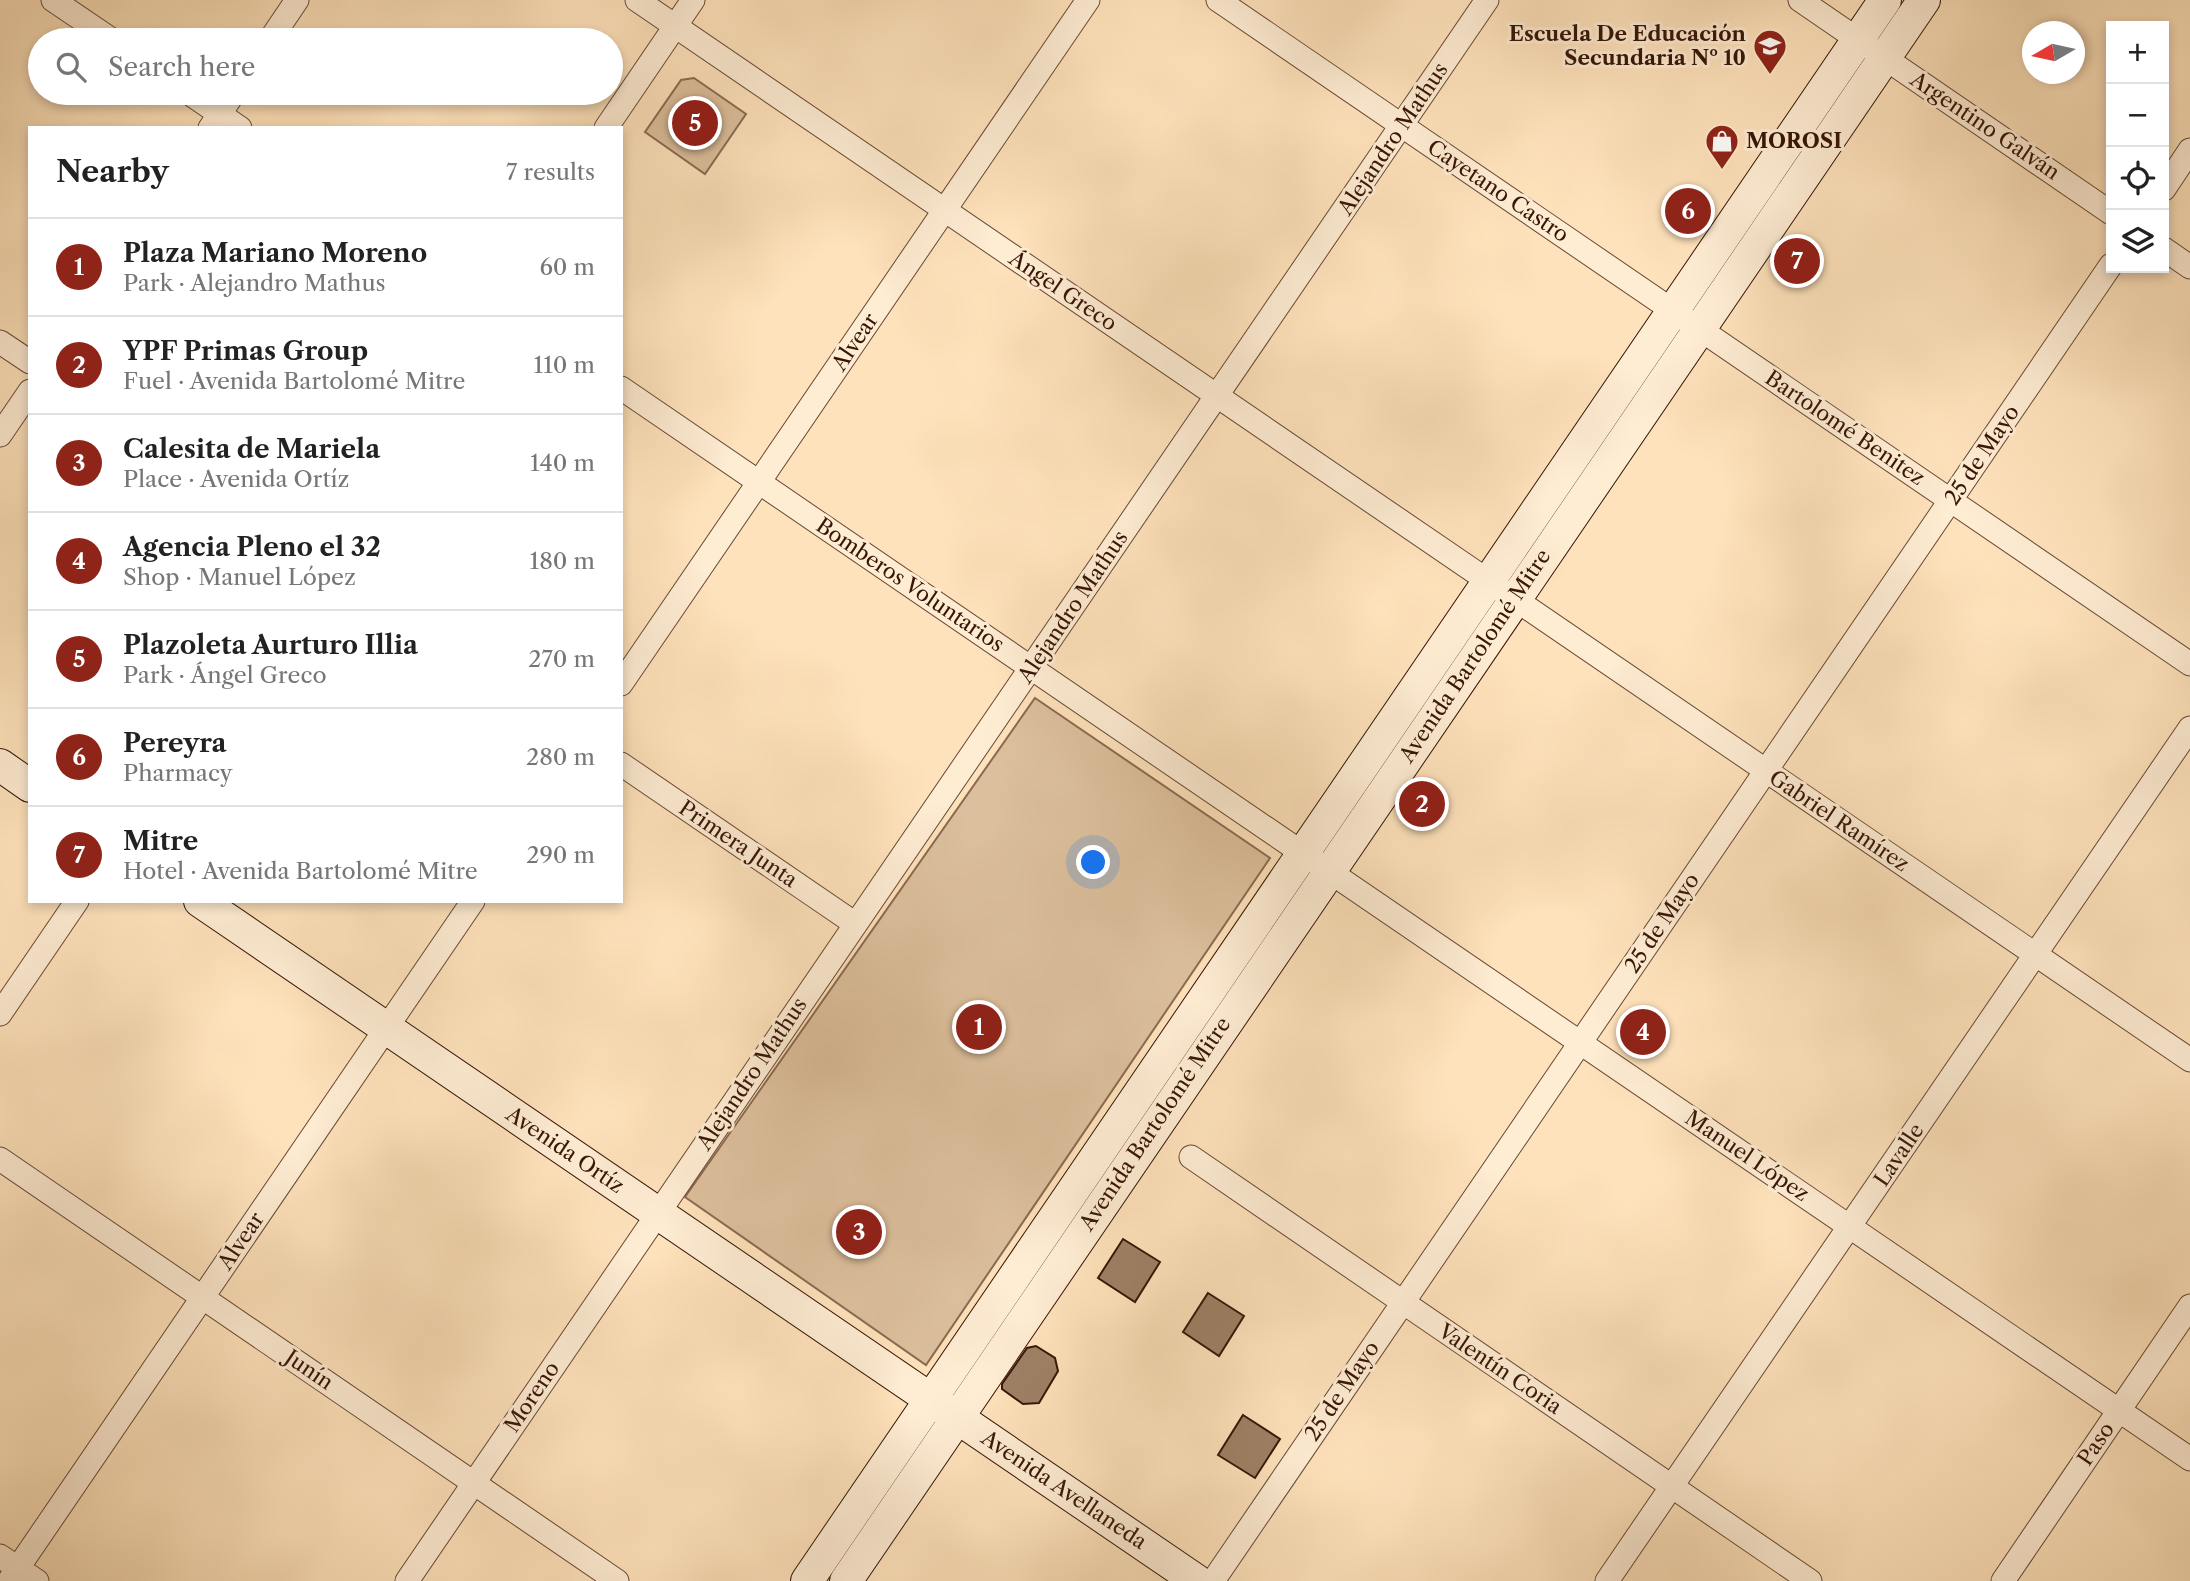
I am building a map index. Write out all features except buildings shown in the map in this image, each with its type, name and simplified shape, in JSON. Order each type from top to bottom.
[{"type":"main road","name":"Avenida Bartolomé Mitre","points":[[943,1408],[1316,862],[1489,582],[1885,0]]},
{"type":"main road","name":"Avenida Bartolomé Mitre","points":[[1316,862],[1514,599],[1924,0]]},
{"type":"main road","points":[[0,765],[28,785]]},
{"type":"main road","name":"Avenida Ortíz","points":[[203,903],[943,1408]]},
{"type":"main road","points":[[807,1581],[943,1408]]},
{"type":"main road","points":[[846,1581],[943,1408]]},
{"type":"main road","name":"Avenida Avellaneda","points":[[943,1408],[1197,1581]]},
{"type":"street","points":[[53,0],[94,28]]},
{"type":"street","points":[[278,28],[297,0]]},
{"type":"street","name":"Ángel Greco","points":[[637,0],[1489,582]]},
{"type":"street","points":[[623,103],[693,0]]},
{"type":"street","name":"Alvear","points":[[623,681],[1088,0]]},
{"type":"street","name":"Cayetano Castro","points":[[1218,0],[1673,311]]},
{"type":"street","name":"Alejandro Mathus","points":[[658,1213],[1487,0]]},
{"type":"street","name":"Argentino Galván","points":[[1800,0],[2107,210]]},
{"type":"street","points":[[200,105],[215,121],[233,126]]},
{"type":"street","points":[[215,121],[226,105]]},
{"type":"street","points":[[607,126],[622,105]]},
{"type":"street","points":[[2169,182],[2190,150]]},
{"type":"street","points":[[2169,252],[2190,267]]},
{"type":"street","name":"25 de Mayo","points":[[1213,1581],[2106,272]]},
{"type":"street","name":"Bartolomé Benitez","points":[[1673,311],[2190,664]]},
{"type":"street","points":[[0,342],[28,361]]},
{"type":"street","name":"Bomberos Voluntarios","points":[[623,389],[1316,862]]},
{"type":"street","points":[[0,435],[28,394]]},
{"type":"street","name":"Gabriel Ramírez","points":[[1489,582],[2190,1060]]},
{"type":"street","name":"Lavalle","points":[[1607,1581],[2190,728]]},
{"type":"street","name":"Primera Junta","points":[[623,765],[854,923]]},
{"type":"street","name":"Manuel López","points":[[1316,862],[2190,1459]]},
{"type":"street","points":[[0,1014],[76,903]]},
{"type":"street","name":"Alvear","points":[[16,1571],[472,903]]},
{"type":"street","name":"Valentín Coria","points":[[1191,1157],[1810,1581]]},
{"type":"street","name":"Junín","points":[[0,1159],[617,1581]]},
{"type":"street","name":"Moreno","points":[[407,1581],[658,1213]]},
{"type":"street","name":"Paso","points":[[2003,1581],[2190,1306]]},
{"type":"shaded area","points":[[694,78],[746,114],[705,174],[645,132],[681,80]]},
{"type":"shaded area","points":[[1035,698],[1270,858],[926,1365],[685,1197]]},
{"type":"place","name":"Escuela De Educación Secundaria Nº 10","points":[[1770,76]]},
{"type":"place","name":"Plazoleta Aurturo Illia","points":[[695,123]]},
{"type":"place","name":"MOROSI","points":[[1722,171]]},
{"type":"place","name":"Pereyra","points":[[1688,211]]},
{"type":"place","name":"Mitre","points":[[1797,261]]},
{"type":"place","name":"YPF Primas Group","points":[[1422,804]]},
{"type":"place","name":"Plaza Mariano Moreno","points":[[979,1027]]},
{"type":"place","name":"Agencia Pleno el 32","points":[[1643,1032]]},
{"type":"place","name":"Calesita de Mariela","points":[[859,1232]]}]
